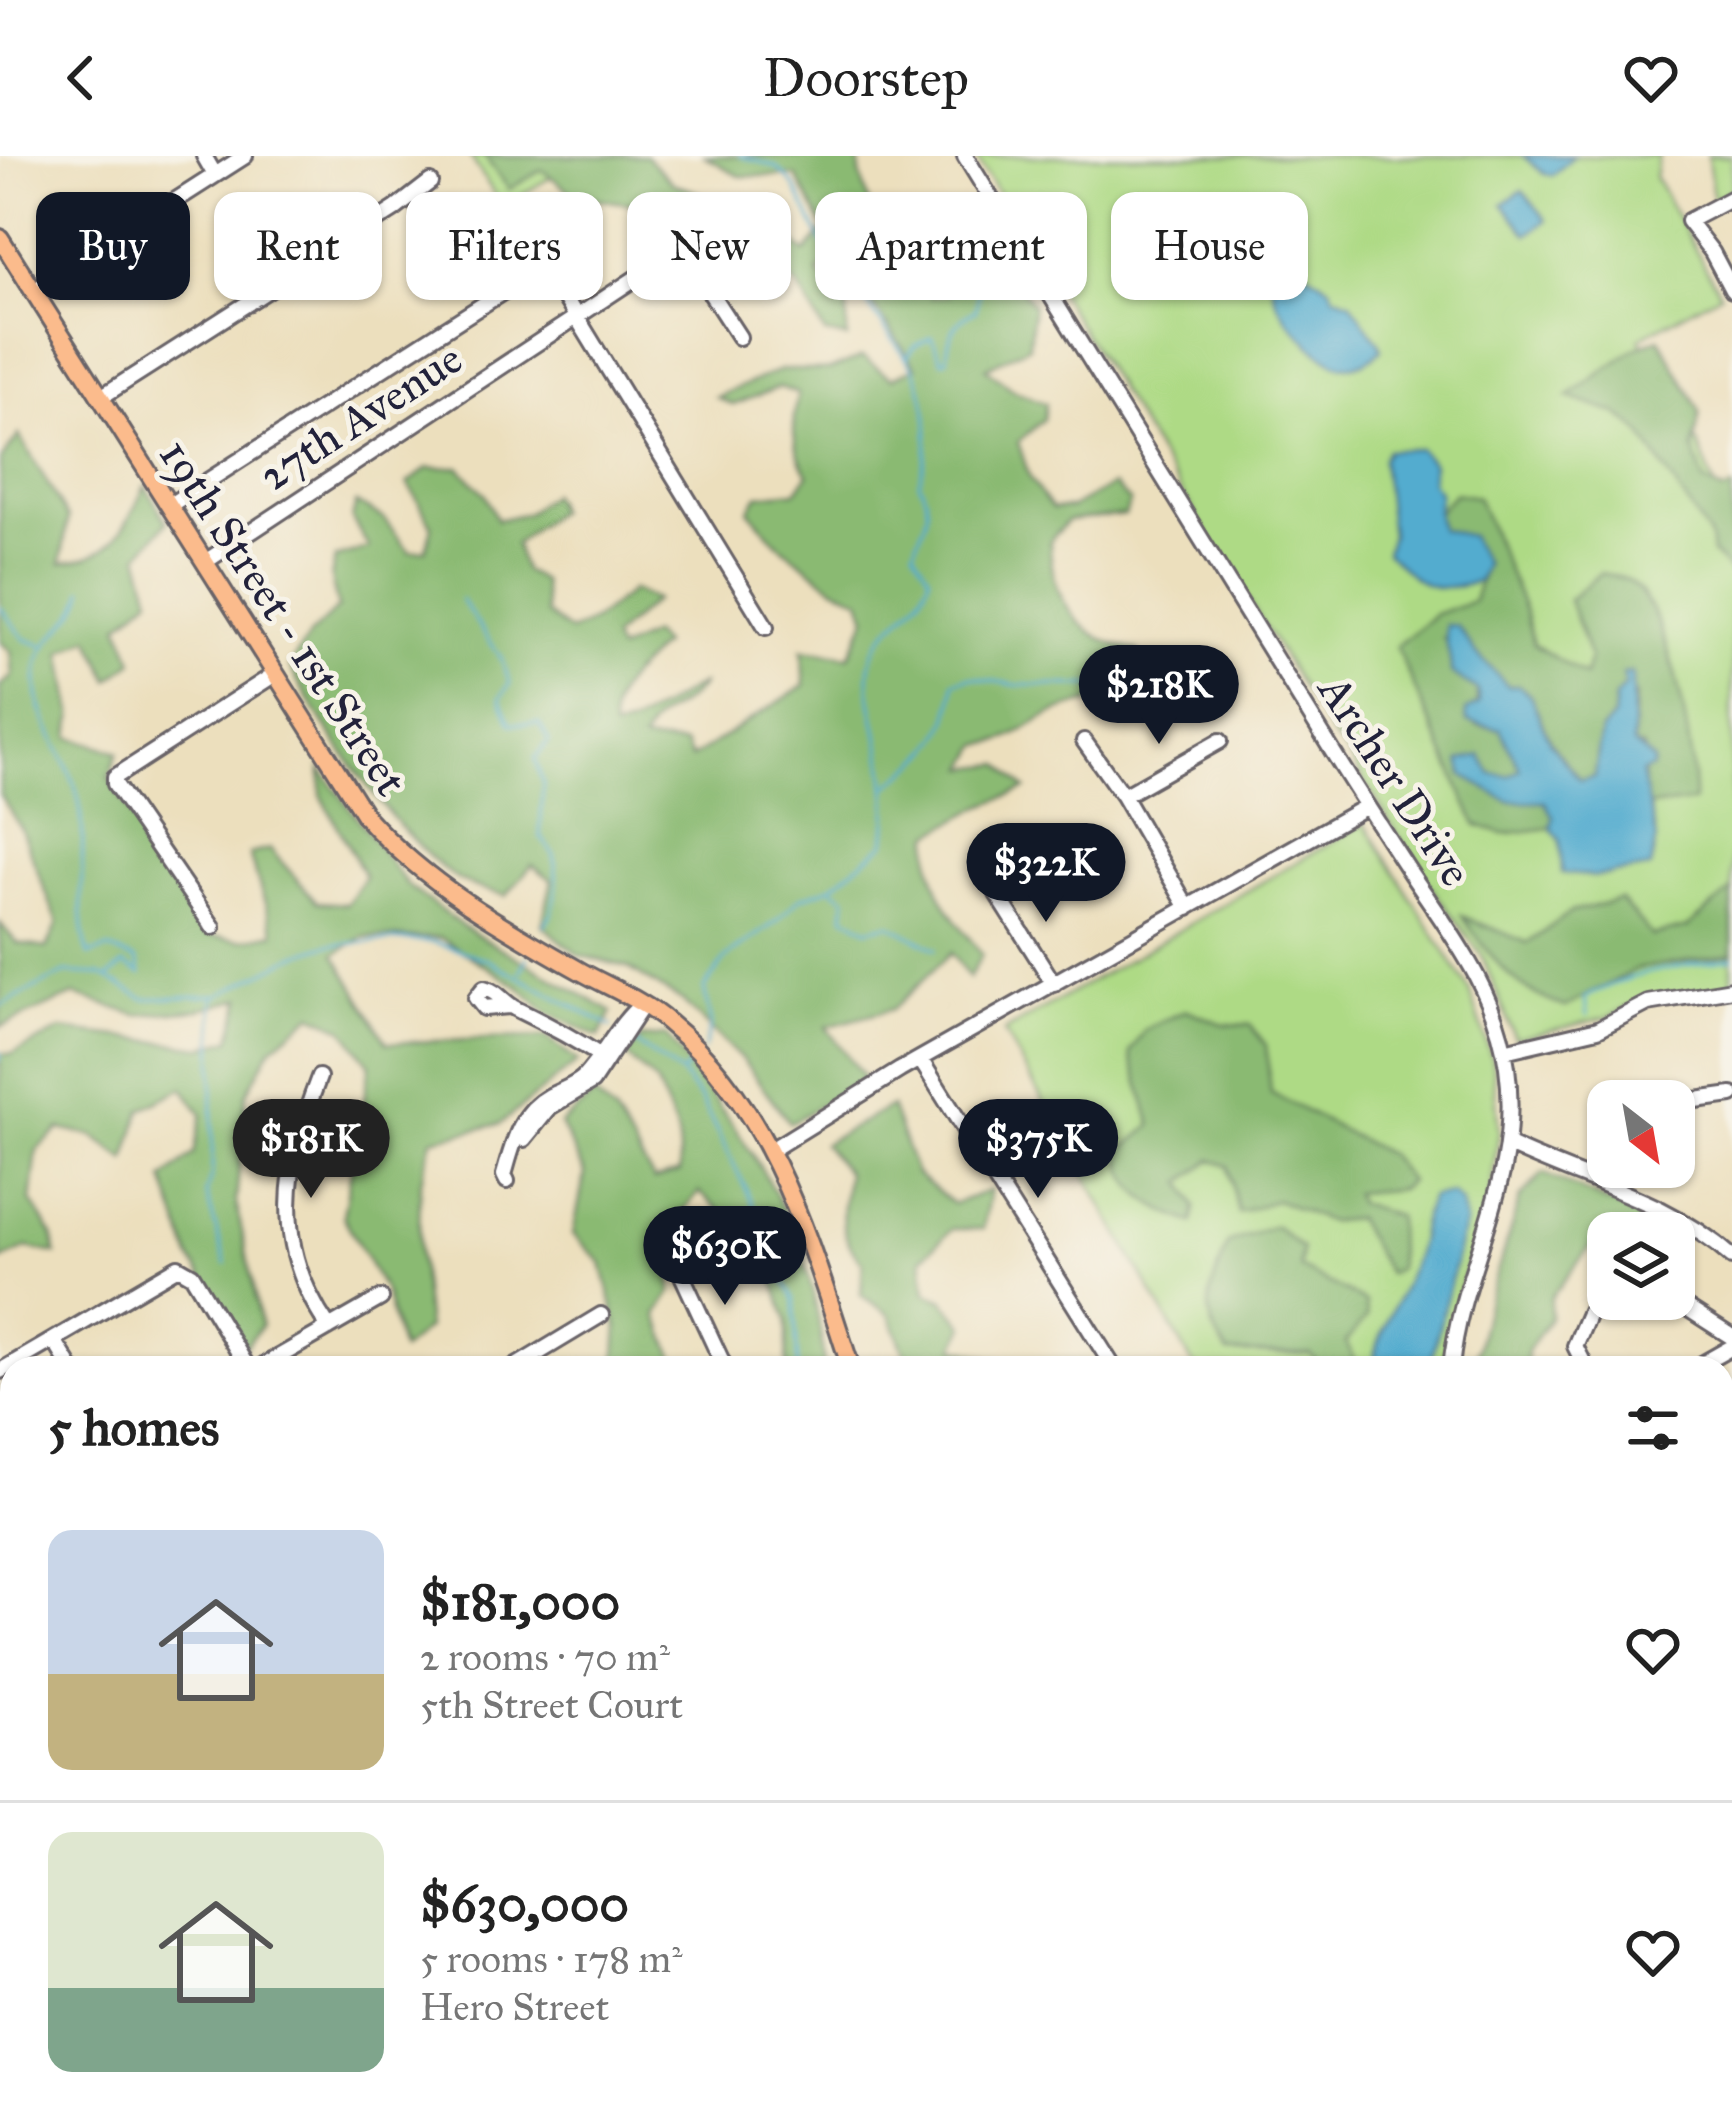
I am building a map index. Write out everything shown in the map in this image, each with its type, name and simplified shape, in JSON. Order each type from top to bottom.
[{"type":"main road","name":"19th Street - 1st Street","points":[[0,238],[365,817],[401,853],[504,928],[642,1004],[668,1021],[700,1053],[771,1150],[798,1210],[847,1356]]},
{"type":"street","points":[[204,156],[215,175]]},
{"type":"street","points":[[34,291],[245,156]]},
{"type":"street","name":"Archer Drive","points":[[965,156],[1367,806],[1474,968],[1494,1012],[1510,1103],[1509,1145],[1452,1356]]},
{"type":"street","points":[[101,397],[430,182]]},
{"type":"street","points":[[1732,198],[1688,220],[1732,290]]},
{"type":"street","name":"27th Avenue","points":[[205,562],[676,255],[693,266],[740,337]]},
{"type":"street","points":[[170,505],[542,267],[766,627]]},
{"type":"street","points":[[213,927],[114,780],[139,758],[275,674]]},
{"type":"street","points":[[1084,741],[1123,796],[1188,908]]},
{"type":"street","points":[[1123,796],[1220,741]]},
{"type":"street","points":[[771,1150],[920,1059],[1367,806]]},
{"type":"street","points":[[997,894],[1054,984]]},
{"type":"street","points":[[1504,1052],[1598,1029],[1648,1003],[1732,989]]},
{"type":"street","points":[[603,1058],[579,1082],[542,1100],[529,1113],[515,1135],[504,1175],[507,1181],[536,1120],[583,1090],[642,1004]]},
{"type":"street","points":[[509,1006],[565,1032],[603,1058]]},
{"type":"street","points":[[920,1059],[1106,1356]]},
{"type":"street","points":[[319,1077],[297,1132],[286,1203],[293,1245],[329,1328]]},
{"type":"street","points":[[1695,1100],[1732,1095]]},
{"type":"street","points":[[1509,1145],[1587,1175]]},
{"type":"street","points":[[1618,1188],[1692,1226],[1732,1257]]},
{"type":"street","points":[[26,1356],[168,1272],[183,1268],[192,1275],[241,1356]]},
{"type":"street","points":[[679,1269],[719,1356]]},
{"type":"street","points":[[280,1356],[381,1298]]},
{"type":"street","points":[[1695,1313],[1732,1337]]},
{"type":"street","points":[[533,1356],[601,1316]]},
{"type":"street","points":[[1580,1356],[1575,1346],[1587,1316]]},
{"type":"street","points":[[54,1340],[64,1356]]},
{"type":"green space","points":[[470,156],[587,156],[526,192],[493,192]]},
{"type":"green space","points":[[484,156],[646,156],[673,183],[696,192],[627,192],[627,203],[603,200],[603,192],[571,192],[542,170],[509,189]]},
{"type":"green space","points":[[705,156],[859,156],[866,192],[815,192],[815,211],[796,176],[739,176]]},
{"type":"green space","points":[[975,156],[1659,156],[1655,177],[1720,293],[1640,338],[1698,444],[1732,533],[1732,985],[1641,1001],[1608,1017],[1515,1039],[1482,956],[1331,735],[1064,300],[1087,300],[1087,192],[997,192]]},
{"type":"green space","points":[[1708,156],[1732,156],[1732,189],[1713,201]]},
{"type":"green space","points":[[791,241],[805,253],[815,241],[815,300],[847,300],[847,338],[825,334],[791,281]]},
{"type":"green space","points":[[870,300],[1029,300],[1033,306],[1029,346],[986,368],[1012,389],[1046,404],[1044,419],[1018,442],[1030,479],[1052,509],[1071,508],[1113,485],[1130,502],[1125,515],[1067,521],[1050,541],[1051,563],[1072,614],[1100,638],[1138,651],[1143,668],[1121,698],[1072,706],[1008,738],[980,745],[967,768],[1001,764],[1026,789],[931,834],[930,852],[943,899],[982,955],[969,978],[951,953],[893,1009],[826,1027],[865,1079],[790,1123],[743,1061],[682,1001],[627,967],[578,955],[542,925],[552,880],[532,865],[506,896],[460,880],[431,858],[363,780],[289,666],[310,635],[338,608],[331,578],[335,558],[369,548],[352,519],[356,503],[383,518],[410,552],[426,550],[432,526],[408,483],[428,468],[459,467],[485,494],[497,520],[527,513],[551,494],[557,510],[515,544],[524,571],[542,581],[546,614],[570,632],[593,621],[632,590],[655,600],[612,639],[618,651],[652,634],[662,645],[619,693],[613,730],[631,725],[703,683],[656,721],[642,741],[685,745],[691,758],[805,685],[802,650],[849,656],[867,617],[861,599],[832,586],[777,543],[749,510],[758,495],[796,491],[808,475],[794,436],[798,394],[780,387],[733,405],[716,397],[780,370],[830,370],[862,357],[892,378],[916,367]]},
{"type":"green space","points":[[1659,338],[1700,412],[1693,449],[1704,482],[1723,492],[1732,488],[1732,574],[1712,553],[1710,538],[1638,429],[1616,413],[1568,397],[1635,348]]},
{"type":"green space","points":[[19,435],[68,518],[61,563],[94,555],[115,539],[145,486],[167,522],[139,555],[151,597],[119,625],[134,661],[110,680],[90,638],[62,652],[73,714],[70,737],[118,752],[109,778],[206,935],[241,940],[275,933],[249,854],[270,849],[317,902],[347,904],[365,877],[321,795],[321,769],[408,886],[462,926],[612,1012],[599,1037],[547,1013],[519,987],[441,938],[363,937],[335,954],[387,1043],[546,1037],[578,1062],[500,1124],[432,1139],[420,1185],[419,1254],[427,1328],[401,1351],[385,1292],[343,1216],[370,1065],[344,1029],[313,1014],[271,1048],[246,1095],[236,1202],[261,1326],[245,1347],[191,1258],[164,1179],[194,1154],[202,1114],[183,1088],[141,1110],[126,1161],[93,1136],[60,1129],[37,1150],[31,1201],[53,1236],[56,1254],[27,1248],[0,1261],[0,1054],[12,1054],[61,1030],[203,1047],[231,1039],[242,998],[198,1010],[137,1015],[74,995],[0,1027],[0,923],[17,943],[47,948],[58,923],[21,829],[0,795],[0,686],[13,676],[11,651],[0,642],[0,461]]},
{"type":"green space","points":[[1454,493],[1477,497],[1526,614],[1533,644],[1585,676],[1590,658],[1569,600],[1600,573],[1625,579],[1643,596],[1657,620],[1678,684],[1694,802],[1648,807],[1643,748],[1633,745],[1635,695],[1625,686],[1615,698],[1613,717],[1601,731],[1595,777],[1580,780],[1551,743],[1530,695],[1508,686],[1476,653],[1444,639],[1477,690],[1477,725],[1500,729],[1520,769],[1509,776],[1464,776],[1508,801],[1545,802],[1553,817],[1551,828],[1502,834],[1476,824],[1396,647],[1435,614],[1473,601],[1485,563],[1440,529],[1437,513]]},
{"type":"green space","points":[[1364,823],[1470,991],[1492,1060],[1499,1132],[1489,1202],[1460,1285],[1445,1356],[1188,1356],[1004,1032]]},
{"type":"green space","points":[[1732,890],[1732,954],[1637,969],[1566,1007],[1518,983],[1462,916],[1528,943],[1571,912],[1620,900],[1652,936],[1688,927]]},
{"type":"green space","points":[[1186,1010],[1223,1024],[1250,1025],[1266,1045],[1271,1093],[1389,1155],[1409,1181],[1401,1189],[1354,1193],[1358,1204],[1397,1216],[1398,1268],[1388,1274],[1356,1218],[1329,1222],[1277,1200],[1238,1213],[1228,1166],[1211,1160],[1183,1182],[1196,1207],[1193,1223],[1155,1206],[1135,1189],[1120,1152],[1152,1125],[1130,1053],[1145,1030]]},
{"type":"green space","points":[[666,1036],[773,1189],[807,1272],[823,1356],[787,1356],[787,1319],[760,1242],[747,1218],[726,1215],[699,1192],[667,1229],[672,1292],[657,1315],[674,1356],[616,1356],[618,1327],[602,1263],[573,1234],[585,1173],[560,1124],[594,1095],[615,1115],[654,1180],[680,1172],[678,1135],[657,1084],[626,1055],[642,1038]]},
{"type":"green space","points":[[891,1106],[916,1174],[953,1204],[990,1190],[983,1229],[952,1229],[922,1258],[926,1293],[944,1300],[965,1326],[955,1347],[985,1356],[905,1356],[890,1315],[861,1295],[863,1263],[844,1231],[847,1173],[823,1144]]},
{"type":"green space","points":[[1543,1173],[1629,1212],[1587,1212],[1587,1251],[1551,1297],[1550,1317],[1527,1356],[1476,1356],[1520,1198]]},
{"type":"green space","points":[[1275,1226],[1302,1249],[1300,1268],[1365,1302],[1367,1317],[1346,1342],[1353,1356],[1228,1353],[1209,1311],[1228,1243]]},
{"type":"water","points":[[1523,156],[1574,156],[1553,175],[1544,174]]},
{"type":"water","points":[[1522,190],[1547,220],[1528,235],[1503,204]]},
{"type":"water","points":[[1308,272],[1334,295],[1350,301],[1381,350],[1361,363],[1344,366],[1312,346],[1277,300],[1308,300]]},
{"type":"water","points":[[1419,449],[1433,464],[1431,481],[1439,493],[1440,529],[1470,536],[1485,564],[1478,581],[1448,588],[1427,584],[1386,552],[1391,535],[1382,459],[1387,450]]},
{"type":"water","points":[[1446,625],[1457,626],[1508,686],[1518,685],[1530,695],[1550,743],[1580,780],[1595,777],[1601,731],[1613,717],[1615,698],[1625,686],[1623,674],[1632,673],[1633,744],[1653,761],[1652,768],[1641,773],[1656,839],[1650,868],[1593,877],[1562,873],[1560,840],[1551,828],[1553,817],[1545,802],[1508,801],[1464,776],[1460,761],[1481,755],[1491,774],[1509,776],[1520,769],[1500,729],[1467,721],[1466,711],[1479,703],[1477,690],[1451,673]]},
{"type":"water","points":[[1452,1194],[1461,1203],[1465,1223],[1432,1356],[1375,1356],[1414,1259],[1431,1197]]},
{"type":"waterway","points":[[704,1049],[711,1024],[704,988],[727,957],[800,898],[831,887],[885,843],[886,792],[870,666],[881,639],[917,602],[930,576],[914,550],[927,516],[919,482],[927,425],[914,369],[821,240],[795,187],[777,167],[740,156]]},
{"type":"waterway","points":[[906,358],[915,346],[932,337],[942,361],[947,359],[954,330],[976,310],[977,300]]},
{"type":"waterway","points":[[84,589],[76,610],[44,649],[37,690],[79,802],[82,913],[89,955],[108,949],[137,960],[141,974],[124,964],[108,978]]},
{"type":"waterway","points":[[461,600],[500,656],[510,683],[500,698],[511,724],[539,723],[549,741],[535,759],[543,784],[540,836],[554,855],[557,884],[544,926]]},
{"type":"waterway","points":[[0,607],[25,639],[46,647]]},
{"type":"waterway","points":[[887,787],[943,731],[954,682],[971,677],[1016,685],[1119,686]]},
{"type":"waterway","points":[[833,889],[846,898],[844,915],[867,929],[889,924],[936,949]]},
{"type":"waterway","points":[[0,1006],[65,973],[101,975],[145,999],[219,995],[327,945],[404,940],[434,942],[486,959],[611,1027]]},
{"type":"waterway","points":[[520,972],[528,957]]},
{"type":"waterway","points":[[1587,1015],[1585,998],[1620,981],[1732,958]]},
{"type":"waterway","points":[[214,996],[212,1173],[206,1193],[226,1264]]},
{"type":"waterway","points":[[629,1039],[681,1074],[701,1100],[794,1299],[797,1356]]},
{"type":"waterway","points":[[0,1052],[0,1060]]},
{"type":"waterway","points":[[681,1074],[698,1056]]}]
